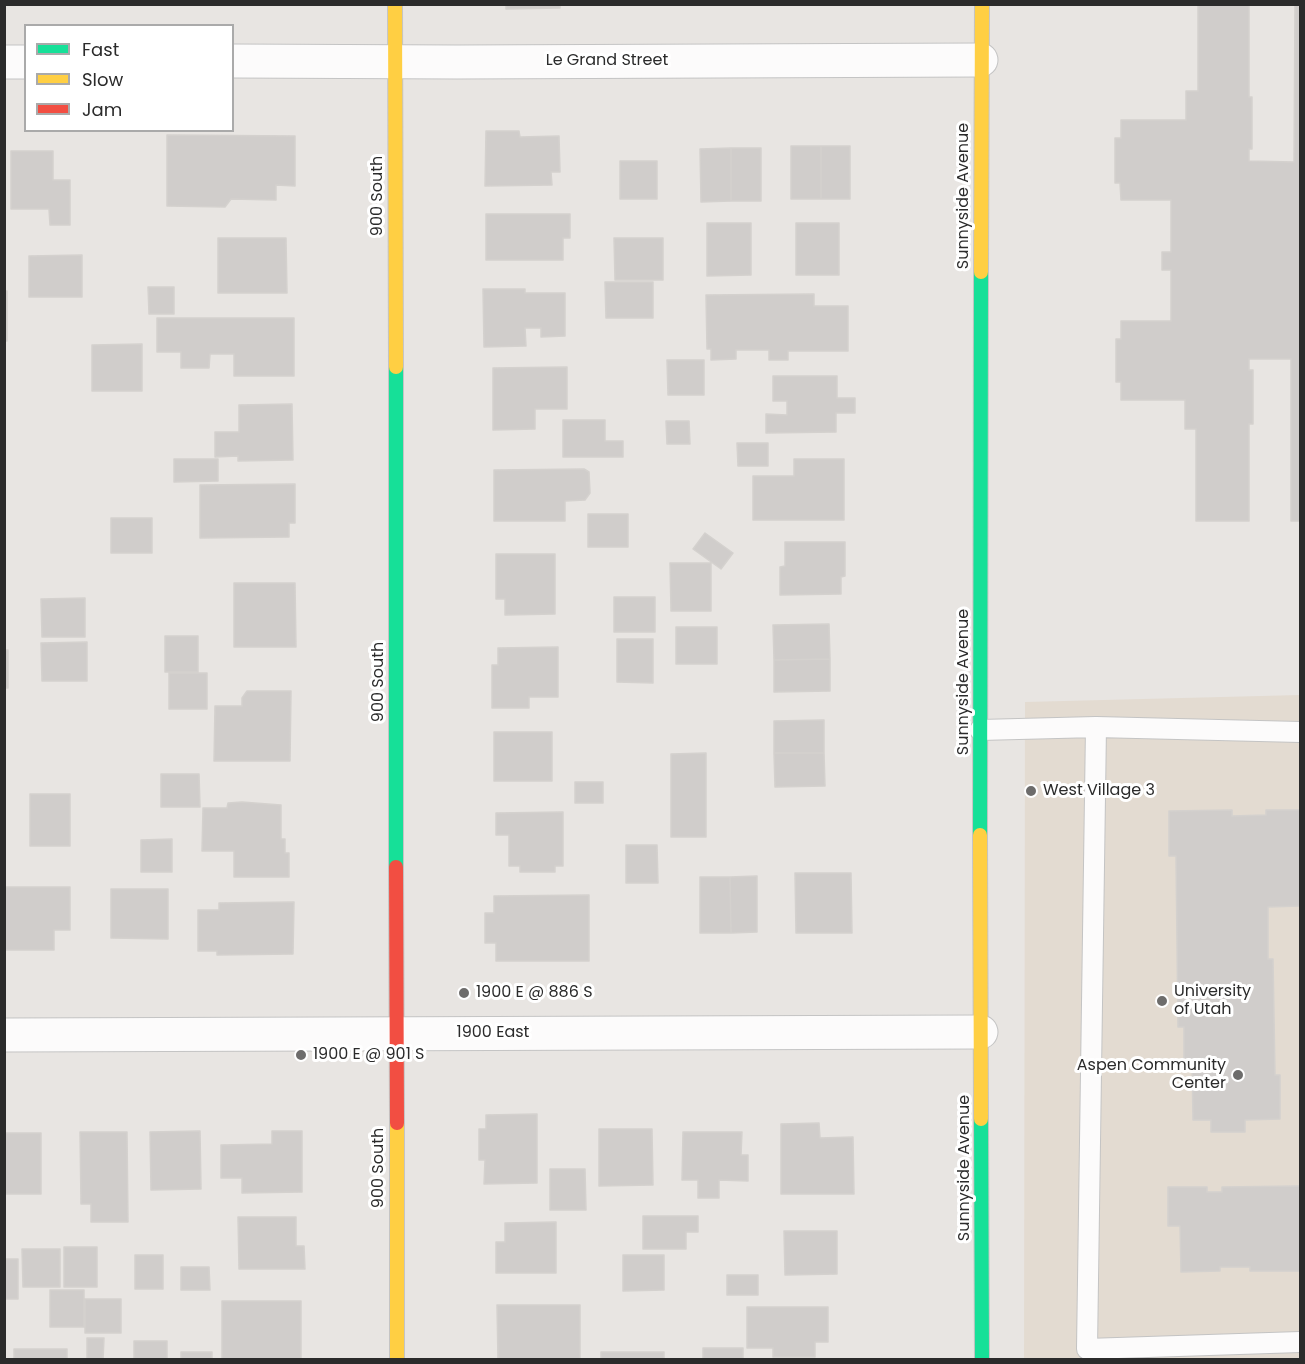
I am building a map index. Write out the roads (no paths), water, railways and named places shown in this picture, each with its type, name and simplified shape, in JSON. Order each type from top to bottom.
[{"type":"main road","name":"900 South","points":[[395,4],[397,1359]]},
{"type":"main road","name":"Sunnyside Avenue","points":[[982,4],[980,730],[982,1359]]},
{"type":"street","name":"Le Grand Street","points":[[234,61],[981,60]]},
{"type":"street","points":[[4,62],[24,62]]},
{"type":"street","name":"1900 East","points":[[4,1035],[981,1032]]},
{"type":"lane","points":[[980,730],[1096,728],[1300,732]]},
{"type":"lane","points":[[1096,728],[1087,1354],[1300,1342]]},
{"type":"place","name":"West Village 3","points":[[1031,791]]},
{"type":"place","name":"1900 E @ 886 S","points":[[464,993]]},
{"type":"place","name":"University of Utah","points":[[1162,1001]]},
{"type":"place","name":"1900 E @ 901 S","points":[[301,1055]]},
{"type":"place","name":"Aspen Community Center","points":[[1238,1075]]}]
